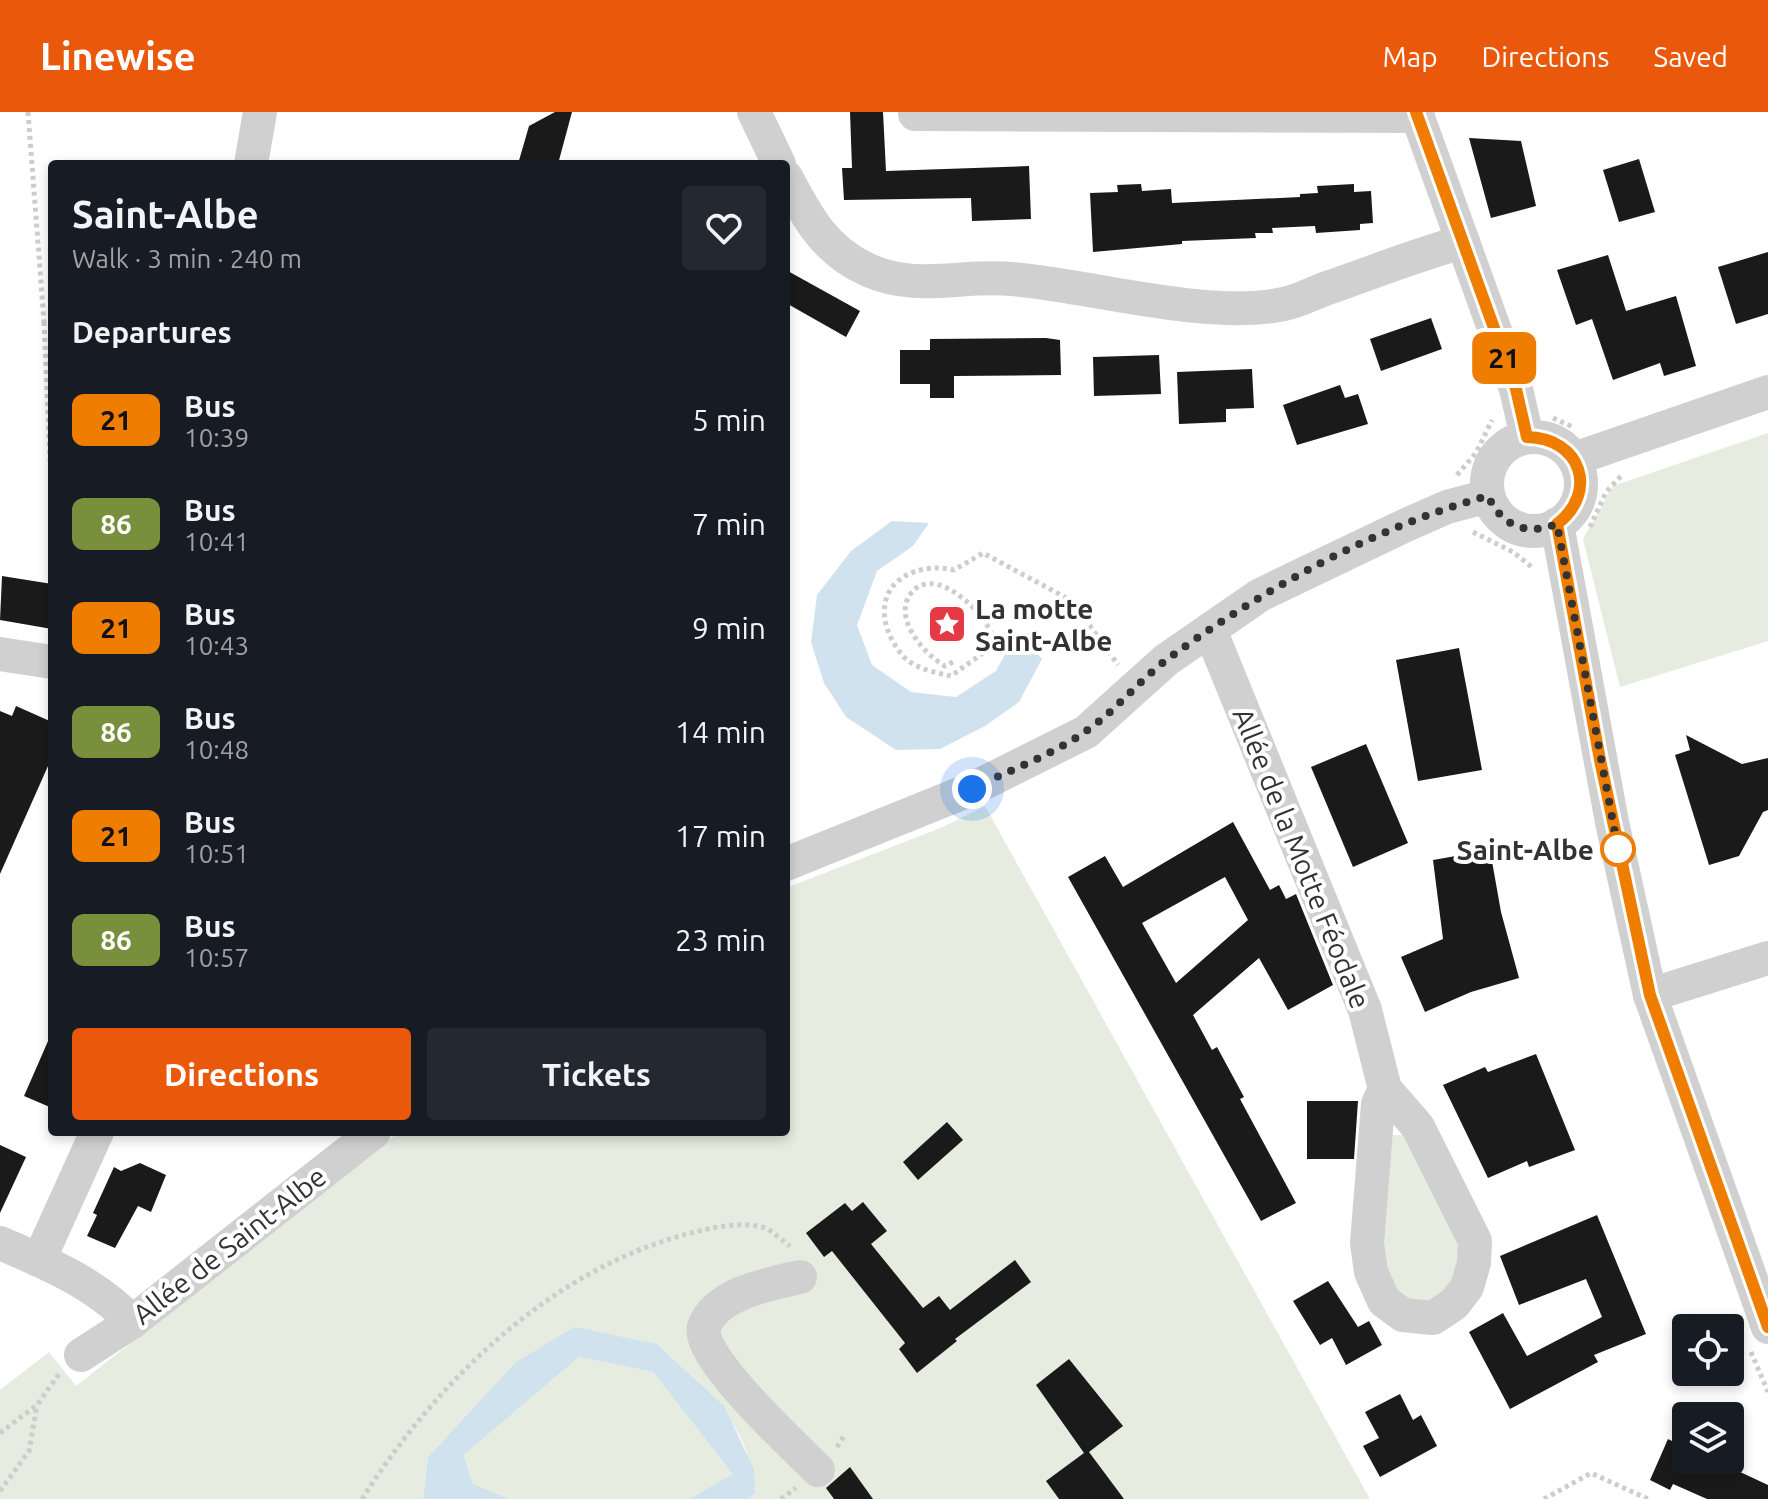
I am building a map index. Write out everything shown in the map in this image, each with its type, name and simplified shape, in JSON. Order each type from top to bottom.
[{"type":"street","points":[[252,160],[260,112]]},
{"type":"street","points":[[754,112],[777,160]]},
{"type":"street","points":[[915,114],[1417,114],[1516,389],[1527,437]]},
{"type":"street","points":[[790,185],[811,225],[838,254],[870,271],[901,281],[940,284],[1008,278],[1212,307],[1252,308],[1287,303],[1463,242]]},
{"type":"street","points":[[1574,459],[1768,392]]},
{"type":"street","points":[[1527,437],[1554,441],[1574,459],[1580,488],[1577,503],[1557,524],[1529,530],[1516,527],[1494,509],[1488,496],[1491,465],[1512,442],[1527,437]]},
{"type":"street","points":[[790,862],[972,789],[1086,732],[1166,660],[1260,595],[1447,507],[1488,496]]},
{"type":"street","points":[[1557,524],[1600,760],[1650,995],[1768,1327]]},
{"type":"street","name":"Allée de la Motte Féodale","points":[[1210,630],[1365,1010],[1385,1089],[1418,1127],[1475,1241],[1474,1263],[1467,1287],[1454,1304],[1433,1318],[1403,1315],[1384,1301],[1371,1272],[1367,1243],[1378,1104],[1385,1089]]},
{"type":"street","points":[[0,654],[48,661]]},
{"type":"street","points":[[1650,995],[1768,958]]},
{"type":"street","points":[[39,1260],[95,1136]]},
{"type":"street","name":"Allée de Saint-Albe","points":[[81,1355],[132,1322],[369,1136]]},
{"type":"street","points":[[0,1243],[39,1260],[113,1302],[132,1322]]},
{"type":"street","points":[[795,1262],[714,1312],[704,1328],[703,1338],[718,1365],[818,1470]]},
{"type":"path","points":[[28,112],[48,412]]},
{"type":"path","points":[[44,322],[48,323]]},
{"type":"path","points":[[953,662],[945,666],[920,646],[908,622],[907,601],[914,590],[924,585],[946,589],[970,601],[992,635],[983,653],[951,676],[909,661],[896,648],[881,612],[885,598],[910,573],[933,566],[954,570],[983,553],[1072,601],[1135,688]]},
{"type":"path","points":[[362,1499],[464,1370],[506,1331],[590,1275],[634,1250],[714,1227],[764,1228],[795,1262]]},
{"type":"path","points":[[0,1433],[37,1405],[56,1378],[81,1355]]},
{"type":"path","points":[[0,1491],[29,1451],[37,1405]]},
{"type":"path","points":[[1544,1499],[1591,1473],[1648,1499]]},
{"type":"shaded area","points":[[1768,433],[1768,641],[1620,687],[1583,539],[1613,486]]},
{"type":"shaded area","points":[[985,806],[1370,1499],[747,1499],[755,1494],[752,1470],[735,1428],[708,1392],[657,1344],[515,1364],[428,1457],[423,1499],[0,1499],[0,1390],[49,1352],[76,1386],[394,1136],[790,1136],[790,886],[943,827]]},
{"type":"shaded area","points":[[1387,1135],[1405,1135],[1444,1207],[1460,1245],[1460,1263],[1455,1279],[1446,1291],[1434,1299],[1421,1301],[1408,1298],[1396,1288],[1386,1270],[1381,1239],[1381,1203]]},
{"type":"shaded area","points":[[579,1357],[653,1372],[734,1474],[689,1499],[509,1499],[472,1483],[464,1455]]},
{"type":"water","points":[[892,521],[929,523],[913,546],[877,571],[857,625],[872,665],[911,692],[956,697],[996,671],[1017,632],[1042,659],[1019,702],[985,726],[940,749],[896,750],[846,717],[824,683],[811,642],[817,595],[851,551]]},
{"type":"water","points":[[574,1327],[657,1344],[724,1406],[754,1469],[755,1494],[747,1499],[689,1499],[733,1474],[653,1372],[579,1357],[464,1455],[472,1483],[509,1499],[423,1499],[428,1457],[515,1363]]},
{"type":"building","points":[[555,112],[572,112],[559,160],[519,160],[529,126]]},
{"type":"building","points":[[850,112],[883,112],[886,171],[1029,166],[1031,219],[972,221],[971,198],[844,200],[842,168],[852,168]]},
{"type":"building","points":[[1469,138],[1521,141],[1536,206],[1491,218]]},
{"type":"building","points":[[1639,159],[1655,212],[1619,222],[1603,170]]},
{"type":"building","points":[[1141,184],[1142,191],[1171,189],[1172,203],[1300,197],[1300,194],[1318,193],[1317,186],[1354,184],[1354,192],[1371,191],[1373,223],[1360,224],[1360,230],[1316,233],[1315,226],[1272,228],[1273,233],[1255,233],[1256,238],[1182,241],[1182,244],[1093,252],[1090,193],[1118,192],[1117,185]]},
{"type":"building","points":[[1768,252],[1768,314],[1736,324],[1718,267]]},
{"type":"building","points":[[1608,255],[1626,311],[1676,296],[1696,366],[1664,376],[1660,363],[1613,380],[1592,319],[1576,325],[1557,270]]},
{"type":"building","points":[[790,272],[860,311],[846,337],[790,305]]},
{"type":"building","points":[[1431,318],[1442,349],[1381,371],[1370,339]]},
{"type":"building","points":[[930,339],[1060,340],[1061,375],[954,376],[954,398],[930,398],[930,384],[900,384],[900,350],[930,350]]},
{"type":"building","points":[[1159,355],[1161,394],[1094,396],[1093,357]]},
{"type":"building","points":[[1252,369],[1254,408],[1226,409],[1226,422],[1179,424],[1177,372]]},
{"type":"building","points":[[1340,385],[1345,398],[1358,394],[1368,424],[1297,445],[1283,405]]},
{"type":"building","points":[[2,576],[48,583],[48,628],[0,620]]},
{"type":"building","points":[[1459,648],[1482,770],[1418,781],[1396,660]]},
{"type":"building","points":[[16,706],[48,720],[48,766],[0,874],[0,711],[12,716]]},
{"type":"building","points":[[1686,735],[1742,764],[1768,758],[1768,810],[1763,812],[1739,856],[1709,865],[1675,755],[1690,750]]},
{"type":"building","points":[[1366,744],[1408,843],[1353,867],[1311,767]]},
{"type":"building","points":[[1233,822],[1270,890],[1279,885],[1286,899],[1296,894],[1333,985],[1288,1010],[1259,958],[1193,1015],[1212,1050],[1217,1047],[1244,1097],[1240,1099],[1296,1203],[1261,1221],[1068,877],[1105,856],[1123,887]],"holes":[[[1225,877],[1248,920],[1176,983],[1142,923]]]},
{"type":"building","points":[[1490,850],[1501,912],[1519,978],[1471,992],[1425,1012],[1401,957],[1443,939],[1433,860]]},
{"type":"building","points":[[48,1041],[48,1106],[24,1096]]},
{"type":"building","points":[[1536,1054],[1575,1150],[1529,1167],[1527,1161],[1488,1178],[1443,1085],[1485,1067],[1488,1072]]},
{"type":"building","points":[[1307,1101],[1358,1101],[1354,1159],[1307,1159]]},
{"type":"building","points":[[947,1122],[963,1140],[918,1180],[903,1162]]},
{"type":"building","points":[[0,1145],[26,1157],[0,1213]]},
{"type":"building","points":[[140,1163],[166,1175],[151,1212],[138,1206],[115,1248],[87,1236],[97,1215],[93,1213],[114,1167],[121,1171]]},
{"type":"building","points":[[863,1202],[887,1231],[871,1244],[923,1308],[939,1296],[950,1310],[1015,1260],[1031,1282],[955,1339],[957,1341],[917,1373],[899,1349],[905,1343],[832,1251],[824,1257],[806,1233],[845,1203],[852,1211]]},
{"type":"building","points":[[1597,1215],[1646,1334],[1594,1355],[1598,1362],[1510,1409],[1469,1332],[1503,1313],[1527,1356],[1602,1317],[1586,1279],[1519,1305],[1500,1256]]},
{"type":"building","points":[[1328,1281],[1358,1327],[1369,1321],[1382,1345],[1346,1365],[1332,1338],[1320,1345],[1293,1301]]},
{"type":"building","points":[[1069,1359],[1123,1426],[1089,1452],[1124,1499],[1059,1499],[1046,1481],[1084,1453],[1036,1385]]},
{"type":"building","points":[[1400,1394],[1413,1420],[1421,1415],[1437,1446],[1380,1477],[1363,1446],[1379,1438],[1365,1412]]},
{"type":"building","points":[[1668,1439],[1672,1441],[1672,1474],[1744,1474],[1768,1485],[1768,1499],[1707,1499],[1673,1484],[1670,1490],[1650,1480]]},
{"type":"building","points":[[850,1467],[873,1499],[834,1499],[826,1488]]},
{"type":"bus line","name":"21","points":[[1416,112],[1516,389],[1527,437],[1554,441],[1574,459],[1579,473],[1577,503],[1569,515],[1557,524],[1575,637],[1650,995],[1768,1327]]},
{"type":"place","name":"La motte Saint-Albe","points":[[947,624]]},
{"type":"place","name":"Saint-Albe","points":[[1618,849]]},
{"type":"route","points":[[972,789],[1086,732],[1166,660],[1260,595],[1447,507],[1488,496],[1494,509],[1516,527],[1543,529],[1557,524],[1575,637],[1618,849]]}]
